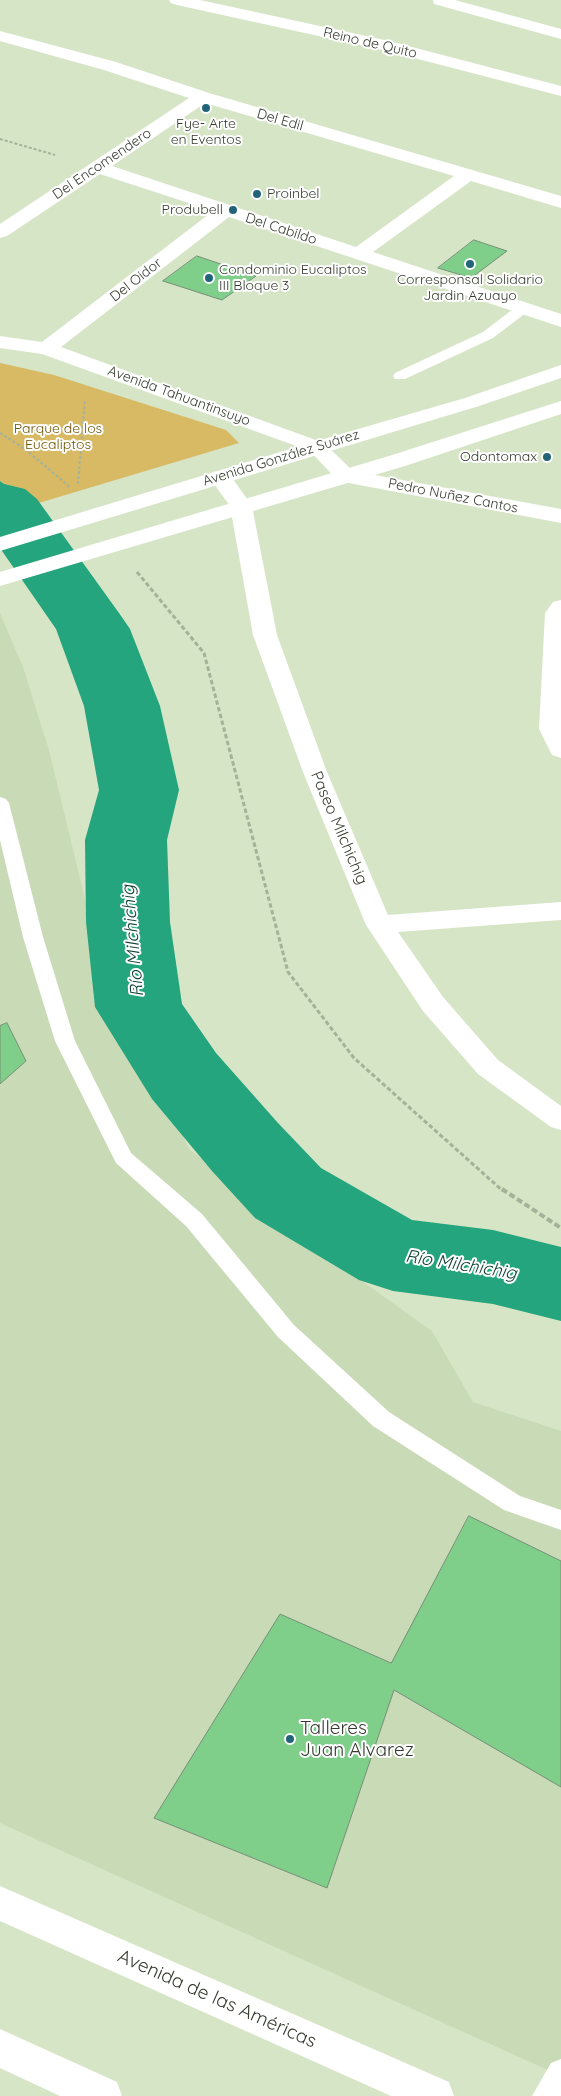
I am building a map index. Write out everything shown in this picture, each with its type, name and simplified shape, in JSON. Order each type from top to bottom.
[{"type":"street","name":"Reino de Quito","points":[[177,0],[389,46],[561,92]]},
{"type":"street","points":[[440,1],[561,34]]},
{"type":"street","name":"Del Edil","points":[[0,36],[110,66],[203,97],[561,202]]},
{"type":"street","name":"Del Encomendero","points":[[0,232],[203,97]]},
{"type":"street","name":"Del Cabildo","points":[[97,167],[561,322]]},
{"type":"street","points":[[358,254],[468,175]]},
{"type":"street","name":"Del Oidor","points":[[46,349],[225,211]]},
{"type":"street","name":"Avenida Tahuantinsuyo","points":[[0,342],[46,349],[317,446],[346,476]]},
{"type":"street","name":"Avenida González Suárez","points":[[0,544],[317,446],[472,402],[561,371]]},
{"type":"street","points":[[5,578],[458,442],[561,407]]},
{"type":"street","name":"Pedro Nuñez Cantos","points":[[346,476],[561,516]]},
{"type":"street","name":"Paseo Milchichig","points":[[220,477],[241,506],[265,635],[315,772],[379,925],[432,1004],[488,1067],[561,1120]]},
{"type":"street","points":[[558,610],[551,729],[561,750]]},
{"type":"street","points":[[379,925],[561,911]]},
{"type":"street","name":"Avenida de las Américas","points":[[0,1902],[435,2096]]},
{"type":"street","points":[[0,2048],[103,2096]]},
{"type":"lane","points":[[400,376],[488,336],[522,309]]},
{"type":"lane","points":[[0,803],[33,937],[65,1042],[123,1158],[194,1220],[286,1331],[381,1419],[512,1503],[561,1520]]},
{"type":"lane","points":[[546,2096],[561,2073]]},
{"type":"path","points":[[0,139],[97,167]]},
{"type":"path","points":[[0,433],[25,448],[77,493],[88,363]]},
{"type":"path","points":[[114,546],[176,617],[204,653],[288,972],[354,1058],[509,1196],[561,1228]]},
{"type":"shaded area","points":[[0,481],[32,505],[0,517]]},
{"type":"shaded area","points":[[0,613],[23,667],[49,750],[99,957],[189,1149],[317,1249],[432,1331],[473,1402],[561,1431],[561,2076],[0,1823]]},
{"type":"green space","name":"Parque de los Eucaliptos","points":[[0,363],[54,375],[226,430],[239,443],[32,505],[0,481]]},
{"type":"building","points":[[474,240],[507,251],[471,278],[438,268]]},
{"type":"building","name":"Condominio Eucaliptos III Bloque 3","points":[[197,256],[256,276],[222,300],[163,281]]},
{"type":"building","points":[[7,1023],[26,1061],[0,1084],[0,1026]]},
{"type":"building","name":"Talleres Juan Alvarez","points":[[469,1516],[561,1561],[561,1787],[394,1690],[327,1888],[154,1818],[280,1614],[391,1663]]},
{"type":"waterway","name":"Río Milchichig","points":[[0,504],[12,514],[93,629],[122,706],[139,790],[126,840],[128,922],[139,1007],[184,1076],[245,1147],[288,1193],[393,1254],[493,1267],[561,1284]]},
{"type":"place","name":"Fye- Arte en Eventos","points":[[206,108]]},
{"type":"place","name":"Proinbel","points":[[257,194]]},
{"type":"place","name":"Produbell","points":[[233,210]]},
{"type":"place","name":"Corresponsal Solidario Jardin Azuayo","points":[[470,264]]},
{"type":"place","name":"Condominio Eucaliptos III Bloque 3","points":[[209,278]]},
{"type":"place","name":"Odontomax","points":[[547,457]]},
{"type":"place","name":"Talleres Juan Alvarez","points":[[290,1739]]}]
